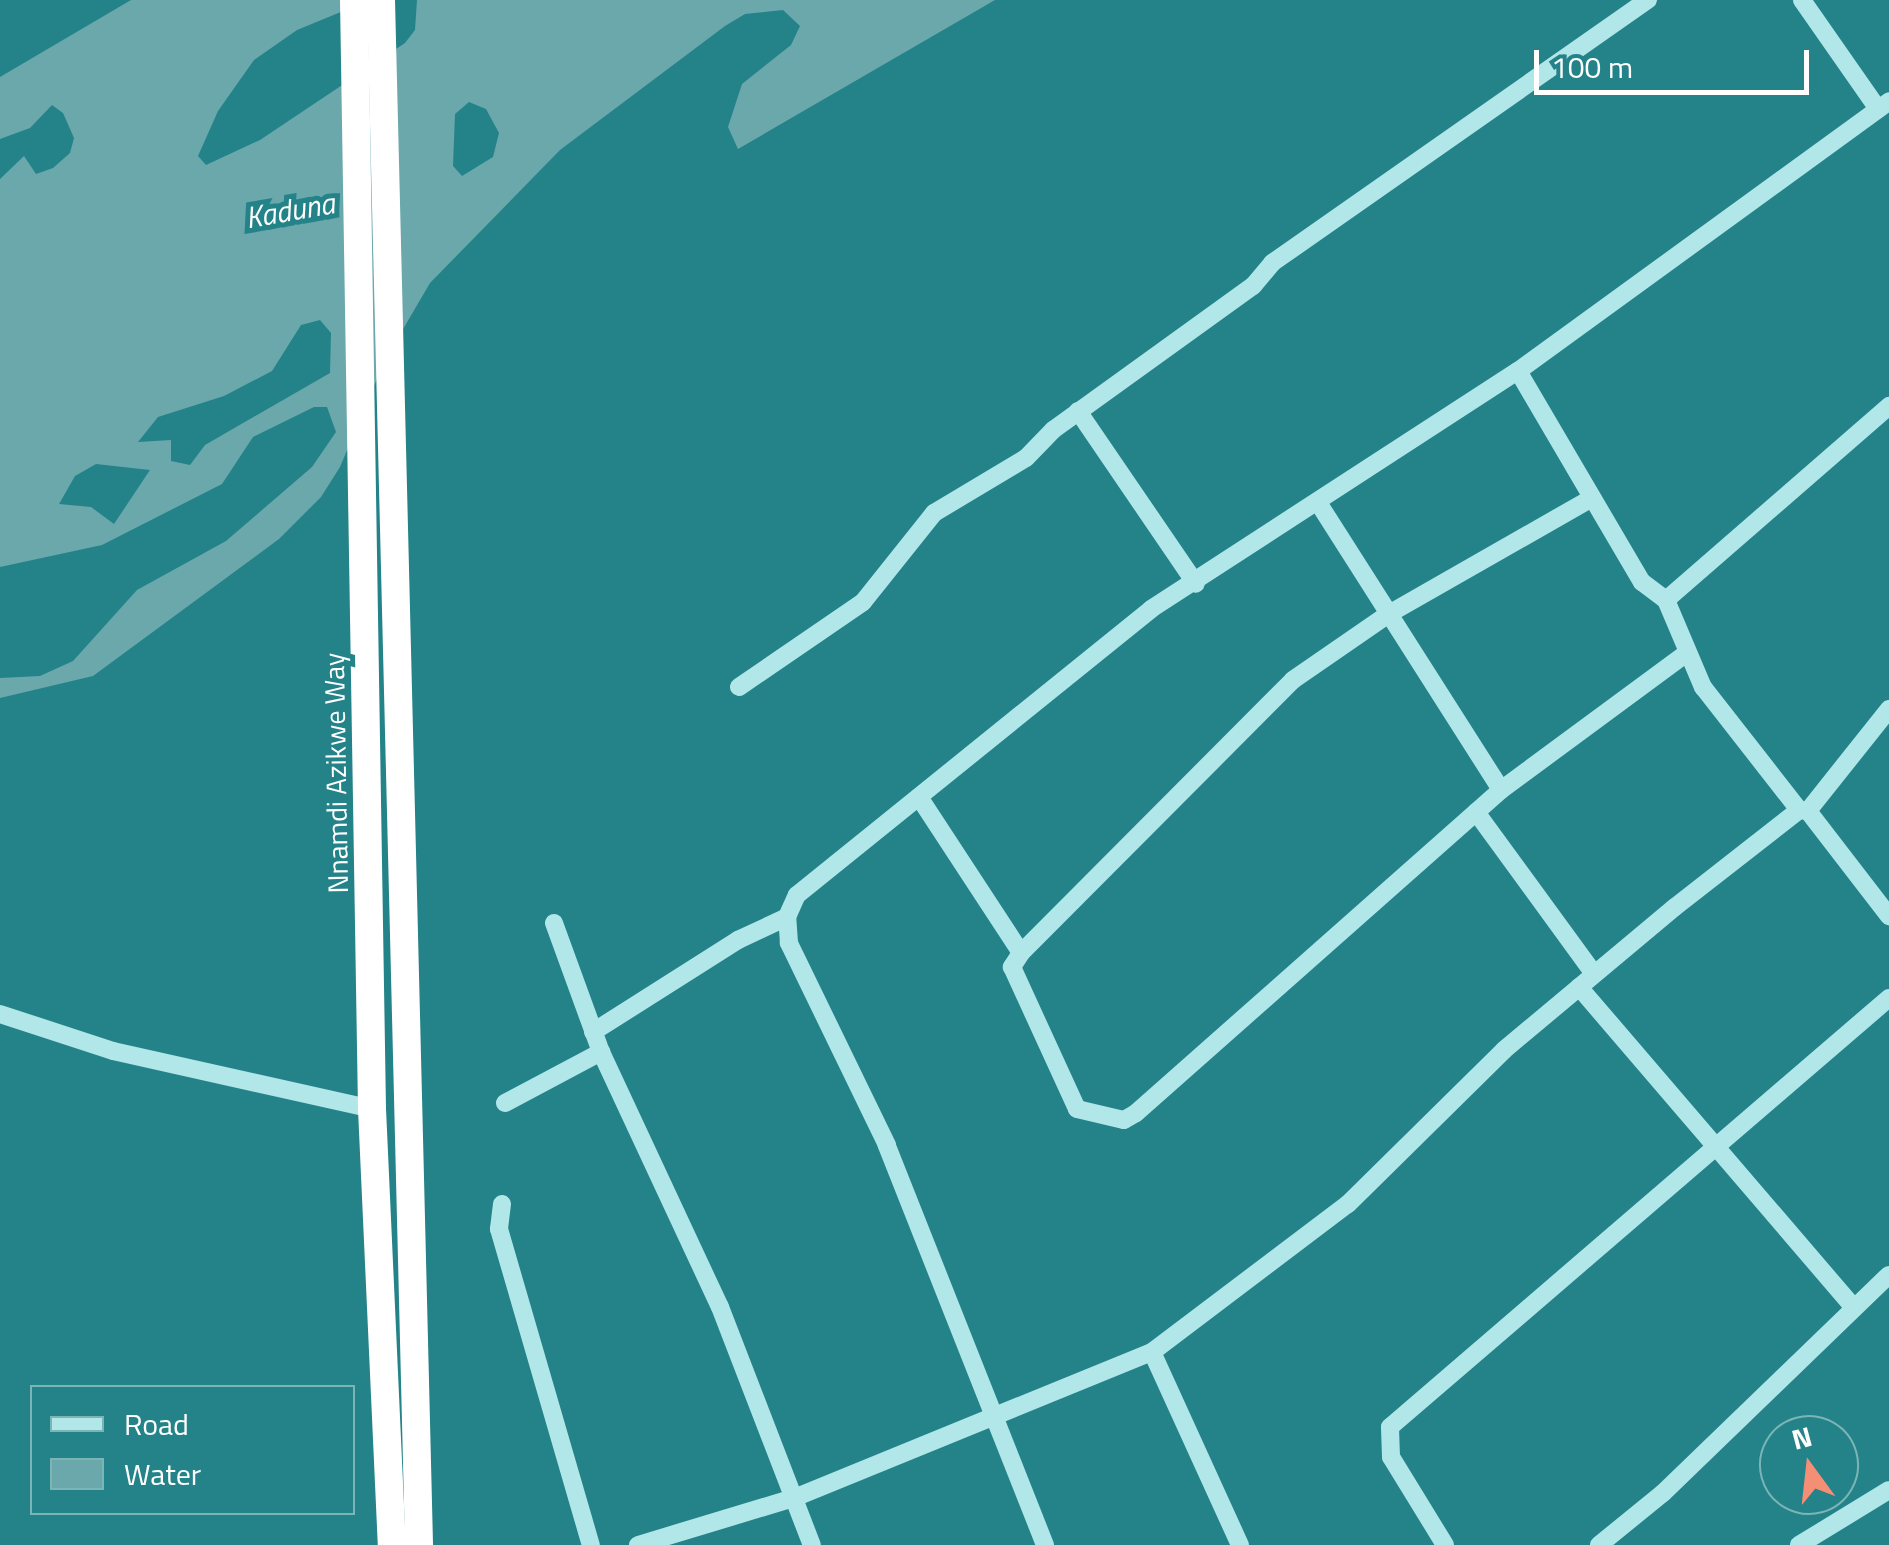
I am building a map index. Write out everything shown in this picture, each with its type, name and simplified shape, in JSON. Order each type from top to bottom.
[{"type":"highway","name":"Nnamdi Azikwe Way","points":[[354,0],[365,470],[372,1109],[392,1545]]},
{"type":"highway","points":[[381,0],[418,1545]]},
{"type":"street","points":[[739,687],[863,602],[934,512],[1026,458],[1078,410],[1253,286],[1272,263],[1648,0]]},
{"type":"street","points":[[1044,1545],[887,1146],[790,943],[788,917],[798,895],[1087,658],[1518,371],[1883,105],[1802,0]]},
{"type":"street","points":[[1518,371],[1642,582],[1666,600],[1684,655],[1754,761],[1803,810],[1889,916]]},
{"type":"street","points":[[1666,600],[1889,406]]},
{"type":"street","points":[[1078,410],[1196,584]]},
{"type":"street","points":[[1592,498],[1390,613],[1294,680],[1021,953],[1012,967],[1076,1109],[1124,1120],[1500,790],[1684,655]]},
{"type":"street","points":[[1318,504],[1500,790]]},
{"type":"street","points":[[638,1545],[794,1498],[1152,1352],[1348,1204],[1504,1050],[1803,810],[1889,710]]},
{"type":"street","points":[[919,797],[1021,953]]},
{"type":"street","points":[[1476,812],[1587,981],[1719,1148],[1852,1305]]},
{"type":"street","points":[[593,1032],[738,940],[788,917]]},
{"type":"street","points":[[554,923],[601,1052],[720,1308],[812,1545]]},
{"type":"street","points":[[1444,1545],[1390,1457],[1390,1427],[1889,998]]},
{"type":"street","points":[[0,1014],[114,1050],[372,1109]]},
{"type":"street","points":[[504,1103],[601,1052]]},
{"type":"street","points":[[502,1204],[499,1229],[591,1545]]},
{"type":"street","points":[[1599,1545],[1663,1493],[1852,1305],[1889,1275]]},
{"type":"street","points":[[1152,1352],[1240,1545]]},
{"type":"street","points":[[1799,1545],[1889,1490]]},
{"type":"water","name":"Kaduna","points":[[131,0],[370,0],[297,30],[254,60],[218,111],[198,156],[206,165],[260,140],[405,43],[415,30],[417,0],[995,0],[738,149],[728,127],[742,84],[791,45],[800,26],[783,10],[745,14],[725,26],[560,150],[430,283],[385,360],[340,467],[321,497],[279,539],[93,676],[0,698],[0,678],[40,676],[73,661],[137,590],[226,541],[312,467],[336,432],[327,407],[314,407],[253,437],[222,484],[102,545],[0,567],[0,179],[24,156],[36,174],[53,168],[70,153],[74,138],[63,113],[52,105],[30,128],[0,139],[0,77]],"holes":[[[469,102],[486,109],[499,133],[493,157],[462,176],[453,166],[455,114]],[[320,320],[331,333],[330,373],[205,445],[190,465],[171,461],[171,440],[138,442],[158,417],[224,396],[272,371],[301,325]],[[96,464],[150,470],[114,524],[91,507],[59,504],[75,476]]]}]
